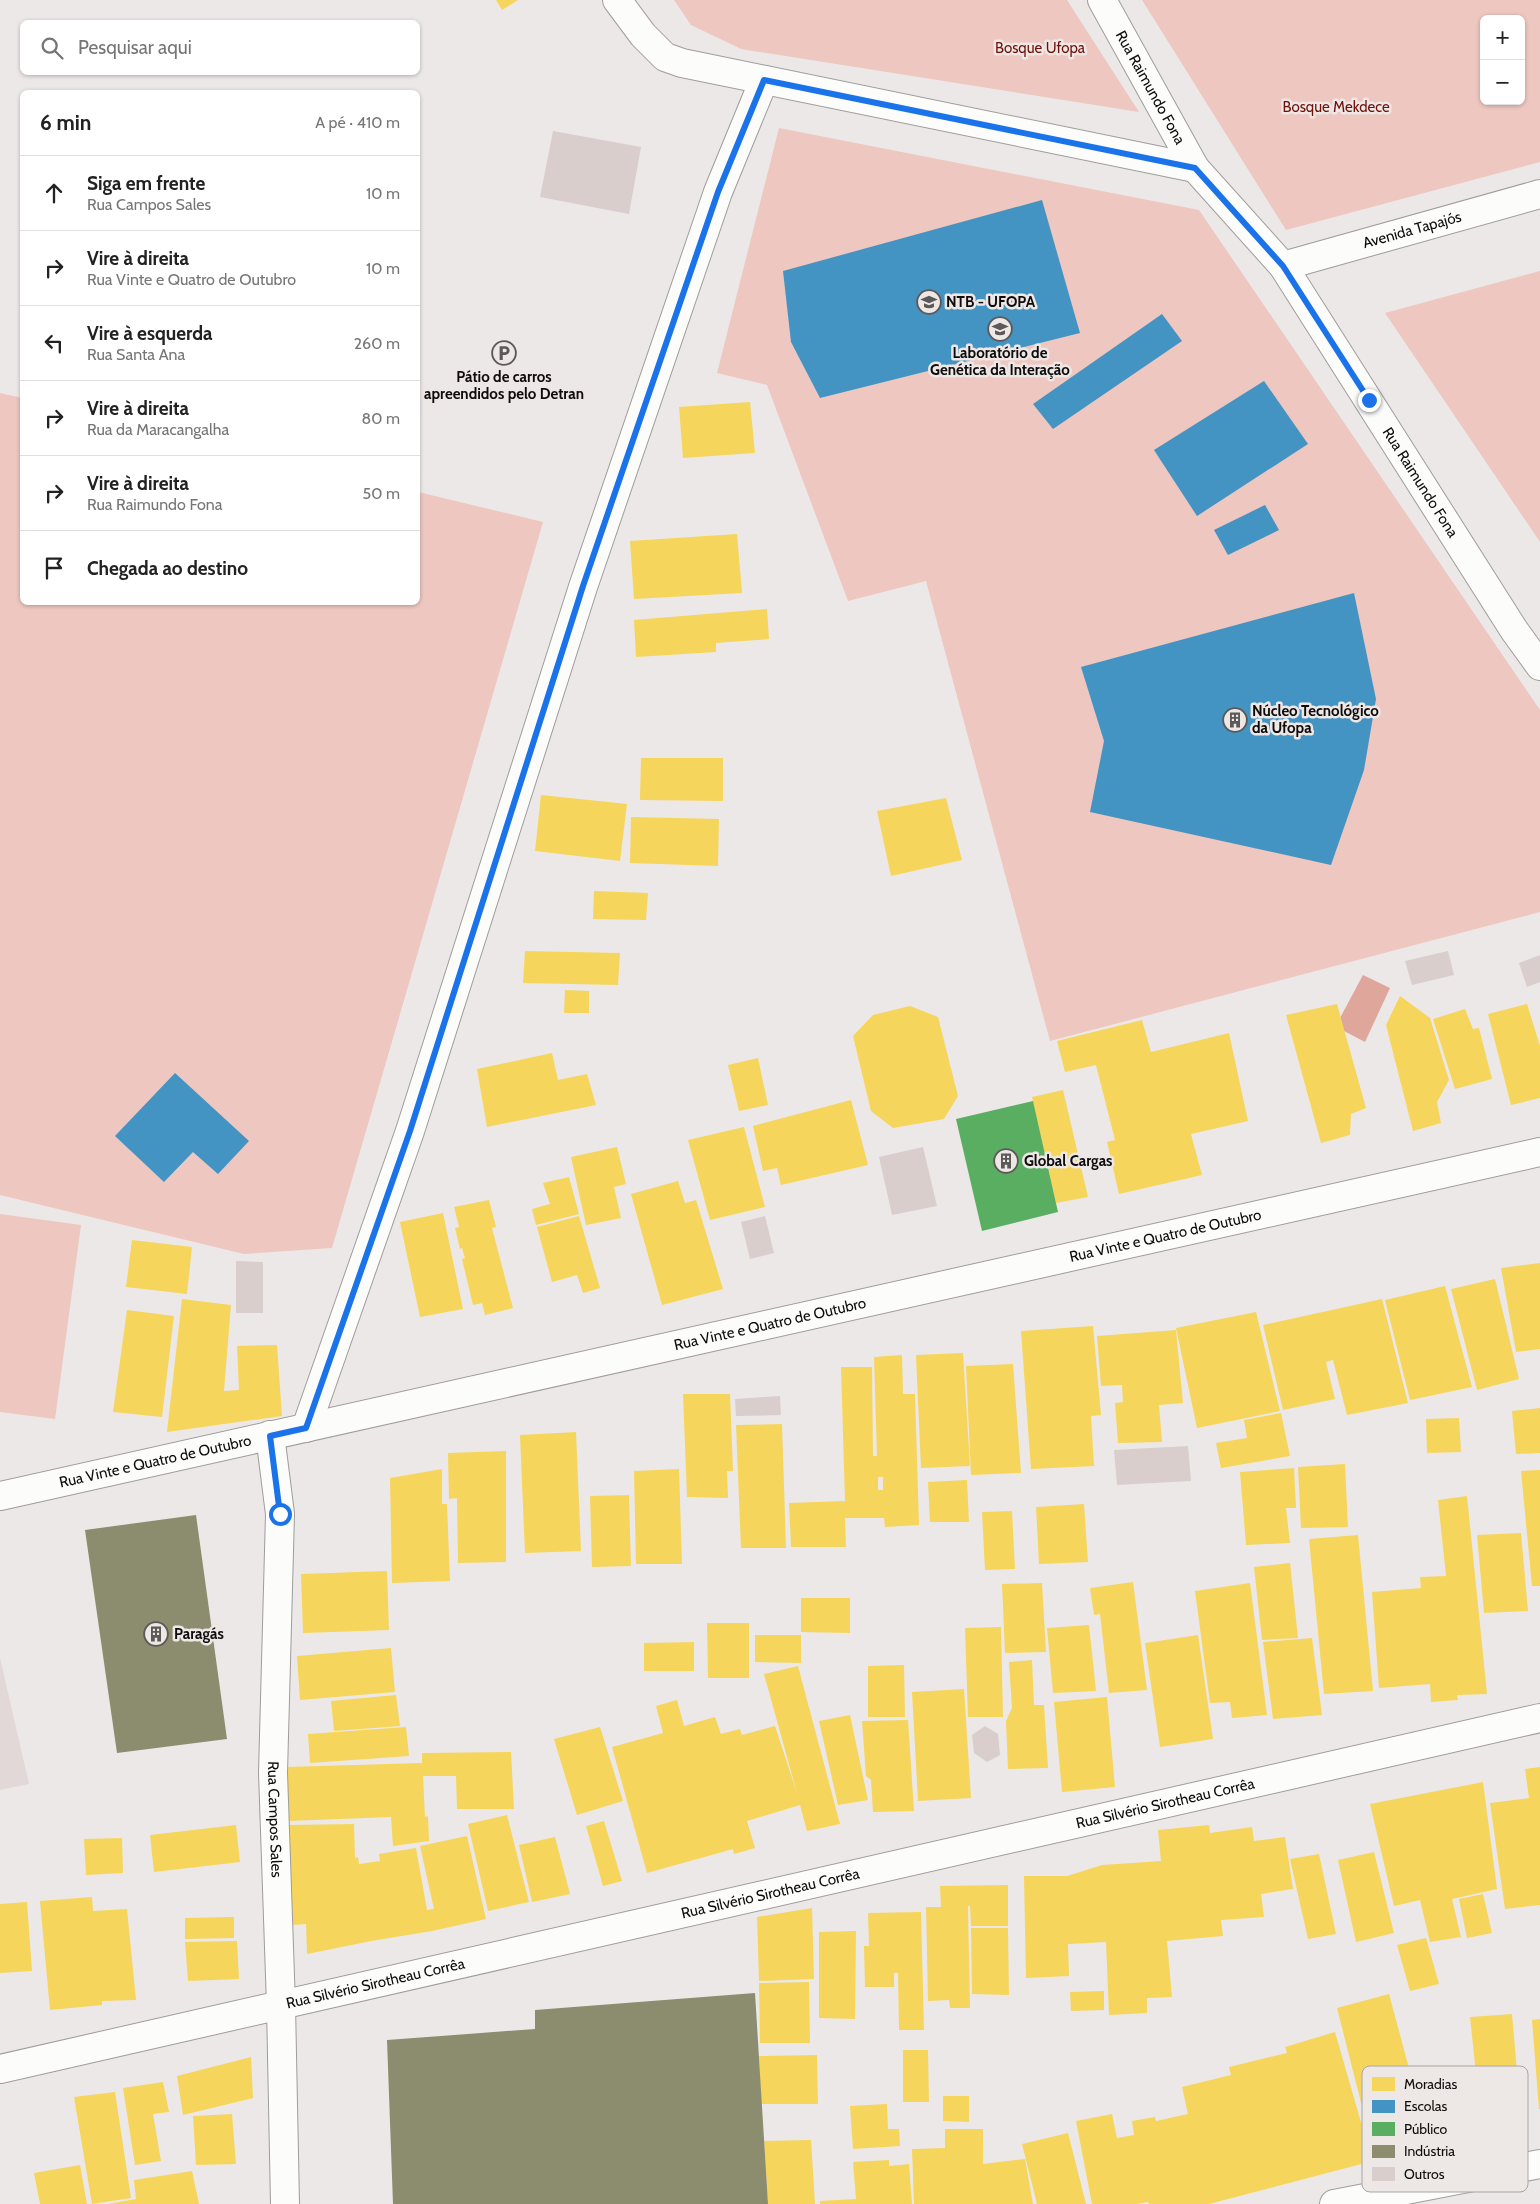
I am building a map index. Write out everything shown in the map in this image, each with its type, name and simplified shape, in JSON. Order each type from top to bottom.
[{"type":"street","points":[[617,0],[643,35],[665,57],[682,63],[1195,168]]},
{"type":"street","name":"Rua Raimundo Fona","points":[[1102,0],[1195,168],[1283,266],[1509,622],[1540,666]]},
{"type":"street","points":[[306,1428],[410,1131],[583,586],[718,192],[764,80]]},
{"type":"street","name":"Avenida Tapajós","points":[[1283,266],[1540,194]]},
{"type":"street","name":"Rua Vinte e Quatro de Outubro","points":[[0,1496],[1540,1152]]},
{"type":"street","name":"Rua Campos Sales","points":[[270,1436],[280,1514],[273,1773],[281,2005],[285,2204]]},
{"type":"street","name":"Rua Silvério Sirotheau Corrêa","points":[[0,2069],[1540,1718]]},
{"type":"street","points":[[1334,2204],[1396,2192]]},
{"type":"shaded area","points":[[1363,975],[1390,988],[1365,1042],[1344,1031],[1340,1018]]},
{"type":"shaded area","points":[[0,1658],[29,1784],[0,1790]]},
{"type":"green space","name":"Bosque Ufopa","points":[[674,0],[1067,0],[1139,112],[741,49],[691,25]]},
{"type":"green space","name":"Bosque Mekdece","points":[[1142,0],[1540,0],[1540,162],[1286,230]]},
{"type":"green space","points":[[779,128],[1199,210],[1540,710],[1540,912],[1050,1041],[926,581],[848,601],[767,385],[717,373]]},
{"type":"green space","points":[[1540,271],[1540,542],[1385,313]]},
{"type":"green space","points":[[0,393],[20,398],[20,605],[420,605],[420,492],[543,522],[332,1248],[244,1254],[0,1195]]},
{"type":"green space","points":[[0,1214],[81,1225],[55,1419],[0,1412]]},
{"type":"building: Moradias","points":[[496,0],[518,0],[502,10]]},
{"type":"building: Moradias","points":[[750,402],[755,453],[683,458],[679,407]]},
{"type":"building: Moradias","points":[[737,534],[742,593],[634,599],[630,541]]},
{"type":"building: Moradias","points":[[767,609],[769,639],[716,643],[716,652],[636,657],[634,620]]},
{"type":"building: Moradias","points":[[641,758],[723,758],[723,801],[640,800]]},
{"type":"building: Moradias","points":[[541,795],[627,804],[620,861],[535,851]]},
{"type":"building: Moradias","points":[[946,798],[962,860],[891,876],[877,811]]},
{"type":"building: Moradias","points":[[631,817],[719,819],[718,866],[630,863]]},
{"type":"building: Moradias","points":[[594,891],[648,893],[646,920],[593,919]]},
{"type":"building: Moradias","points":[[525,951],[620,953],[618,985],[523,983]]},
{"type":"building: Moradias","points":[[565,990],[589,991],[589,1013],[564,1013]]},
{"type":"building: Moradias","points":[[1400,996],[1430,1018],[1449,1080],[1437,1102],[1441,1123],[1413,1131],[1386,1025]]},
{"type":"building: Moradias","points":[[1337,1004],[1366,1108],[1351,1114],[1350,1135],[1321,1143],[1286,1015]]},
{"type":"building: Moradias","points":[[1527,1004],[1540,1046],[1540,1098],[1511,1105],[1488,1014]]},
{"type":"building: Moradias","points":[[910,1006],[938,1017],[958,1096],[944,1119],[893,1128],[871,1111],[853,1036],[873,1015]]},
{"type":"building: Moradias","points":[[1465,1009],[1473,1029],[1479,1028],[1492,1079],[1455,1089],[1433,1019]]},
{"type":"building: Moradias","points":[[1142,1020],[1151,1052],[1229,1033],[1248,1121],[1191,1134],[1202,1175],[1119,1194],[1107,1142],[1115,1140],[1096,1065],[1065,1072],[1057,1041]]},
{"type":"building: Moradias","points":[[552,1053],[558,1080],[587,1074],[596,1105],[487,1127],[477,1069]]},
{"type":"building: Moradias","points":[[758,1058],[768,1105],[739,1111],[728,1065]]},
{"type":"building: Moradias","points":[[1063,1090],[1088,1197],[1056,1203],[1032,1097]]},
{"type":"building: Moradias","points":[[851,1100],[868,1165],[781,1185],[777,1168],[763,1171],[753,1126]]},
{"type":"building: Moradias","points":[[744,1127],[765,1207],[710,1220],[688,1140]]},
{"type":"building: Moradias","points":[[617,1147],[626,1184],[614,1187],[621,1218],[586,1225],[571,1157]]},
{"type":"building: Moradias","points":[[569,1177],[579,1214],[536,1225],[532,1209],[550,1204],[543,1183]]},
{"type":"building: Moradias","points":[[678,1181],[685,1203],[696,1200],[723,1289],[662,1305],[631,1194]]},
{"type":"building: Moradias","points":[[489,1200],[496,1227],[492,1228],[513,1308],[485,1315],[482,1303],[473,1305],[462,1259],[465,1258],[462,1248],[460,1249],[455,1228],[459,1227],[454,1207]]},
{"type":"building: Moradias","points":[[443,1213],[463,1309],[420,1317],[400,1222]]},
{"type":"building: Moradias","points":[[579,1216],[600,1288],[583,1293],[577,1275],[552,1282],[537,1227]]},
{"type":"building: Moradias","points":[[132,1240],[192,1247],[187,1294],[126,1287]]},
{"type":"building: Moradias","points":[[1540,1263],[1540,1349],[1516,1352],[1501,1268]]},
{"type":"building: Moradias","points":[[1495,1279],[1519,1379],[1477,1390],[1451,1289]]},
{"type":"building: Moradias","points":[[1445,1286],[1472,1387],[1410,1400],[1385,1300]]},
{"type":"building: Moradias","points":[[182,1299],[231,1305],[224,1391],[239,1390],[237,1346],[277,1345],[282,1416],[167,1432]]},
{"type":"building: Moradias","points":[[1382,1299],[1408,1403],[1347,1415],[1333,1360],[1326,1362],[1335,1399],[1283,1410],[1263,1325]]},
{"type":"building: Moradias","points":[[127,1310],[174,1316],[162,1417],[113,1412]]},
{"type":"building: Moradias","points":[[1256,1312],[1280,1411],[1197,1428],[1176,1328]]},
{"type":"building: Moradias","points":[[1093,1326],[1101,1415],[1091,1416],[1094,1466],[1031,1469],[1021,1331]]},
{"type":"building: Moradias","points":[[1176,1330],[1183,1403],[1159,1405],[1162,1442],[1118,1443],[1115,1403],[1123,1402],[1122,1385],[1101,1386],[1097,1336]]},
{"type":"building: Moradias","points":[[963,1353],[970,1466],[921,1468],[916,1355]]},
{"type":"building: Moradias","points":[[902,1355],[903,1394],[915,1394],[919,1525],[885,1527],[884,1518],[845,1518],[846,1547],[791,1547],[789,1503],[845,1501],[841,1367],[872,1367],[873,1456],[877,1456],[874,1357]],"holes":[[[878,1477],[883,1477],[883,1490],[878,1490]]]},
{"type":"building: Moradias","points":[[1013,1364],[1021,1473],[971,1475],[966,1366]]},
{"type":"building: Moradias","points":[[683,1394],[730,1394],[733,1471],[727,1471],[728,1498],[687,1497]]},
{"type":"building: Moradias","points":[[1540,1408],[1540,1453],[1516,1454],[1512,1411]]},
{"type":"building: Moradias","points":[[1281,1413],[1290,1456],[1221,1468],[1216,1443],[1247,1438],[1244,1420]]},
{"type":"building: Moradias","points":[[1459,1418],[1461,1452],[1427,1453],[1426,1419]]},
{"type":"building: Moradias","points":[[782,1424],[786,1548],[741,1548],[736,1425]]},
{"type":"building: Moradias","points":[[576,1432],[581,1551],[525,1553],[520,1435]]},
{"type":"building: Moradias","points":[[506,1451],[506,1562],[458,1563],[457,1498],[449,1499],[448,1453]]},
{"type":"building: Moradias","points":[[1345,1464],[1348,1527],[1301,1528],[1298,1467]]},
{"type":"building: Moradias","points":[[1294,1468],[1296,1508],[1286,1508],[1290,1543],[1246,1545],[1240,1472]]},
{"type":"building: Moradias","points":[[442,1469],[442,1504],[447,1504],[450,1581],[392,1583],[390,1478]]},
{"type":"building: Moradias","points":[[679,1469],[682,1564],[636,1564],[634,1471]]},
{"type":"building: Moradias","points":[[1540,1470],[1540,1586],[1532,1586],[1521,1471]]},
{"type":"building: Moradias","points":[[967,1480],[969,1522],[930,1522],[928,1482]]},
{"type":"building: Moradias","points":[[629,1495],[631,1566],[592,1567],[590,1496]]},
{"type":"building: Moradias","points":[[1467,1496],[1487,1694],[1457,1695],[1458,1700],[1431,1702],[1430,1684],[1379,1688],[1372,1592],[1421,1588],[1420,1577],[1446,1576],[1438,1500]]},
{"type":"building: Moradias","points":[[1084,1504],[1088,1562],[1039,1564],[1036,1507]]},
{"type":"building: Moradias","points":[[1012,1511],[1015,1569],[985,1570],[982,1512]]},
{"type":"building: Moradias","points":[[1521,1533],[1528,1611],[1484,1613],[1477,1535]]},
{"type":"building: Moradias","points":[[1358,1535],[1373,1691],[1324,1694],[1309,1539]]},
{"type":"building: Moradias","points":[[1290,1563],[1298,1638],[1262,1640],[1254,1567]]},
{"type":"building: Moradias","points":[[387,1571],[389,1630],[303,1633],[301,1574]]},
{"type":"building: Moradias","points":[[1133,1582],[1147,1690],[1109,1693],[1100,1614],[1094,1615],[1090,1588]]},
{"type":"building: Moradias","points":[[1042,1583],[1046,1652],[1005,1653],[1002,1584]]},
{"type":"building: Moradias","points":[[1250,1583],[1267,1715],[1232,1718],[1230,1702],[1210,1703],[1195,1591]]},
{"type":"building: Moradias","points":[[801,1598],[850,1598],[850,1633],[801,1632]]},
{"type":"building: Moradias","points":[[707,1623],[749,1623],[749,1678],[708,1678]]},
{"type":"building: Moradias","points":[[1089,1625],[1096,1691],[1053,1693],[1047,1628]]},
{"type":"building: Moradias","points":[[1001,1627],[1003,1717],[968,1717],[965,1628]]},
{"type":"building: Moradias","points":[[755,1635],[801,1635],[801,1663],[755,1662]]},
{"type":"building: Moradias","points":[[1198,1635],[1213,1739],[1160,1747],[1145,1643]]},
{"type":"building: Moradias","points":[[1312,1638],[1322,1715],[1273,1719],[1263,1642]]},
{"type":"building: Moradias","points":[[694,1642],[694,1671],[644,1671],[644,1643]]},
{"type":"building: Moradias","points":[[391,1648],[395,1692],[300,1700],[297,1656]]},
{"type":"building: Moradias","points":[[1032,1660],[1034,1705],[1044,1705],[1048,1768],[1008,1769],[1006,1721],[1012,1708],[1009,1662]]},
{"type":"building: Moradias","points":[[904,1665],[905,1717],[868,1717],[868,1666]]},
{"type":"building: Moradias","points":[[798,1666],[840,1824],[807,1831],[800,1805],[747,1821],[755,1848],[734,1854],[733,1849],[647,1873],[612,1747],[663,1733],[656,1706],[677,1700],[684,1726],[715,1717],[721,1734],[740,1729],[742,1735],[775,1726],[797,1793],[764,1674]]},
{"type":"building: Moradias","points":[[964,1689],[971,1798],[918,1801],[912,1692]]},
{"type":"building: Moradias","points":[[396,1695],[400,1726],[334,1731],[331,1701]]},
{"type":"building: Moradias","points":[[1107,1697],[1115,1787],[1062,1792],[1054,1702]]},
{"type":"building: Moradias","points":[[850,1715],[868,1800],[838,1805],[819,1721]]},
{"type":"building: Moradias","points":[[908,1720],[914,1811],[873,1812],[871,1780],[866,1776],[862,1721]]},
{"type":"building: Moradias","points":[[406,1727],[409,1756],[310,1763],[308,1734]]},
{"type":"building: Moradias","points":[[600,1727],[623,1801],[577,1815],[554,1739]]},
{"type":"building: Moradias","points":[[511,1752],[514,1809],[457,1809],[456,1776],[423,1776],[425,1817],[428,1816],[429,1841],[393,1846],[391,1817],[288,1821],[286,1767],[422,1763],[422,1753]]},
{"type":"building: Moradias","points":[[1540,1767],[1540,1905],[1505,1909],[1490,1803],[1529,1798],[1525,1769]]},
{"type":"building: Moradias","points":[[1483,1782],[1497,1889],[1452,1899],[1461,1937],[1430,1942],[1420,1900],[1394,1906],[1370,1804]]},
{"type":"building: Moradias","points":[[507,1815],[529,1902],[488,1911],[468,1824]]},
{"type":"building: Moradias","points":[[604,1821],[622,1881],[603,1886],[586,1826]]},
{"type":"building: Moradias","points":[[354,1824],[355,1858],[358,1857],[359,1864],[380,1861],[379,1854],[416,1848],[427,1910],[434,1909],[420,1846],[467,1836],[486,1919],[307,1954],[306,1924],[293,1925],[288,1825]]},
{"type":"building: Moradias","points":[[236,1825],[240,1862],[154,1872],[150,1835]]},
{"type":"building: Moradias","points":[[1209,1825],[1210,1833],[1252,1827],[1254,1841],[1285,1837],[1293,1889],[1261,1894],[1264,1917],[1221,1920],[1223,1936],[1167,1941],[1172,1997],[1147,1998],[1147,2013],[1109,2015],[1106,1942],[1068,1944],[1069,1976],[1026,1978],[1024,1876],[1067,1876],[1102,1865],[1161,1861],[1158,1830]]},
{"type":"building: Moradias","points":[[555,1837],[570,1894],[532,1902],[519,1845]]},
{"type":"building: Moradias","points":[[122,1838],[123,1873],[86,1875],[84,1839]]},
{"type":"building: Moradias","points":[[1374,1852],[1394,1933],[1356,1942],[1338,1860]]},
{"type":"building: Moradias","points":[[1319,1854],[1336,1934],[1308,1939],[1290,1859]]},
{"type":"building: Moradias","points":[[1008,1885],[1008,1926],[971,1926],[970,1906],[968,1906],[970,2008],[950,2008],[949,2000],[928,2001],[926,1907],[941,1907],[940,1886]]},
{"type":"building: Moradias","points":[[1483,1894],[1492,1933],[1467,1938],[1459,1899]]},
{"type":"building: Moradias","points":[[92,1897],[93,1911],[127,1909],[136,2000],[102,2001],[102,2005],[50,2010],[40,1901]]},
{"type":"building: Moradias","points":[[27,1902],[32,1971],[0,1973],[0,1904]]},
{"type":"building: Moradias","points":[[812,1908],[814,1979],[759,1981],[757,1917]]},
{"type":"building: Moradias","points":[[921,1912],[924,2030],[899,2030],[898,1973],[894,1973],[894,1987],[865,1987],[864,1946],[869,1946],[868,1913]]},
{"type":"building: Moradias","points":[[234,1917],[234,1938],[185,1939],[185,1918]]},
{"type":"building: Moradias","points":[[971,1928],[1008,1928],[1009,1995],[972,1994]]},
{"type":"building: Moradias","points":[[856,1931],[855,2019],[819,2018],[819,1932]]},
{"type":"building: Moradias","points":[[1426,1938],[1439,1984],[1410,1991],[1397,1945]]},
{"type":"building: Moradias","points":[[237,1941],[239,1979],[188,1981],[185,1942]]},
{"type":"building: Moradias","points":[[809,1982],[810,2043],[760,2043],[759,1983]]},
{"type":"building: Moradias","points":[[1104,1991],[1104,2010],[1071,2011],[1070,1992]]},
{"type":"building: Moradias","points":[[1389,1994],[1408,2066],[1362,2066],[1362,2107],[1337,2008]]},
{"type":"building: Moradias","points":[[1512,2014],[1517,2066],[1475,2066],[1470,2017]]},
{"type":"building: Moradias","points":[[1540,2019],[1540,2109],[1539,2109],[1532,2020]]},
{"type":"building: Moradias","points":[[1335,2032],[1362,2126],[1362,2164],[1209,2204],[1149,2204],[1148,2202],[1137,2204],[1092,2204],[1076,2121],[1112,2114],[1117,2138],[1134,2135],[1132,2121],[1155,2117],[1156,2121],[1188,2114],[1182,2087],[1231,2075],[1229,2067],[1287,2053],[1285,2047]]},
{"type":"building: Moradias","points":[[903,2050],[928,2050],[929,2102],[903,2102]]},
{"type":"building: Moradias","points":[[817,2055],[818,2104],[761,2104],[759,2056]]},
{"type":"building: Moradias","points":[[251,2057],[253,2098],[183,2115],[177,2076]]},
{"type":"building: Moradias","points":[[163,2082],[169,2112],[153,2114],[161,2161],[135,2165],[123,2088]]},
{"type":"building: Moradias","points":[[115,2092],[131,2198],[92,2204],[74,2097]]},
{"type":"building: Moradias","points":[[943,2096],[969,2096],[969,2122],[943,2121]]},
{"type":"building: Moradias","points":[[887,2104],[888,2129],[899,2129],[900,2146],[853,2149],[850,2106]]},
{"type":"building: Moradias","points":[[232,2114],[236,2164],[196,2165],[193,2116]]},
{"type":"building: Moradias","points":[[945,2129],[983,2129],[983,2164],[1025,2159],[1033,2204],[914,2204],[912,2149],[945,2148]]},
{"type":"building: Moradias","points":[[1068,2133],[1086,2204],[1037,2204],[1022,2144]]},
{"type":"building: Moradias","points":[[811,2140],[815,2204],[768,2204],[764,2141]]},
{"type":"building: Moradias","points":[[889,2160],[889,2166],[909,2164],[912,2204],[820,2204],[820,2201],[856,2199],[853,2162]]},
{"type":"building: Moradias","points":[[80,2165],[87,2204],[40,2204],[34,2173]]},
{"type":"building: Moradias","points":[[192,2171],[199,2204],[108,2204],[136,2199],[134,2180]]},
{"type":"building: Escolas","name":"NTB - UFOPA","points":[[1042,200],[1080,333],[820,398],[791,342],[783,271]]},
{"type":"building: Escolas","points":[[1162,314],[1182,341],[1053,429],[1033,404]]},
{"type":"building: Escolas","points":[[1264,381],[1308,444],[1197,516],[1154,450]]},
{"type":"building: Escolas","points":[[1265,505],[1279,530],[1228,555],[1214,530]]},
{"type":"building: Escolas","name":"Núcleo Tecnológico da Ufopa","points":[[1354,593],[1376,699],[1364,770],[1331,865],[1090,812],[1104,741],[1081,667]]},
{"type":"building: Escolas","points":[[175,1073],[249,1141],[218,1174],[193,1152],[164,1182],[115,1136]]},
{"type":"building: Público","name":"Global Cargas","points":[[1033,1101],[1058,1212],[982,1231],[956,1119]]},
{"type":"building: Indústria","name":"Paragás","points":[[196,1515],[227,1739],[117,1753],[85,1530]]},
{"type":"building: Indústria","points":[[755,1993],[768,2204],[393,2204],[387,2040],[535,2029],[535,2010]]},
{"type":"building: Outros","points":[[553,131],[641,147],[629,214],[540,197]]},
{"type":"building: Outros","points":[[1448,951],[1454,975],[1412,985],[1405,961]]},
{"type":"building: Outros","points":[[1540,955],[1540,982],[1527,987],[1519,963]]},
{"type":"building: Outros","points":[[923,1147],[937,1206],[892,1215],[879,1157]]},
{"type":"building: Outros","points":[[765,1216],[774,1253],[750,1259],[741,1222]]},
{"type":"building: Outros","points":[[236,1261],[263,1262],[263,1313],[236,1313]]},
{"type":"building: Outros","points":[[780,1396],[781,1415],[736,1416],[735,1399]]},
{"type":"building: Outros","points":[[1188,1446],[1191,1481],[1117,1485],[1114,1450]]},
{"type":"building: Outros","points":[[985,1726],[998,1734],[1000,1755],[987,1762],[974,1753],[972,1735]]},
{"type":"place","name":"NTB - UFOPA","points":[[929,302]]},
{"type":"place","name":"Laboratório de Genética da Interação","points":[[1000,329]]},
{"type":"place","name":"Pátio de carros apreendidos pelo Detran","points":[[504,353]]},
{"type":"place","name":"Núcleo Tecnológico da Ufopa","points":[[1235,720]]},
{"type":"place","name":"Global Cargas","points":[[1006,1161]]},
{"type":"place","name":"Paragás","points":[[156,1634]]},
{"type":"route","points":[[280,1514],[270,1436],[306,1428],[410,1131],[583,586],[718,192],[764,80],[1195,168],[1283,266],[1369,400]]}]
